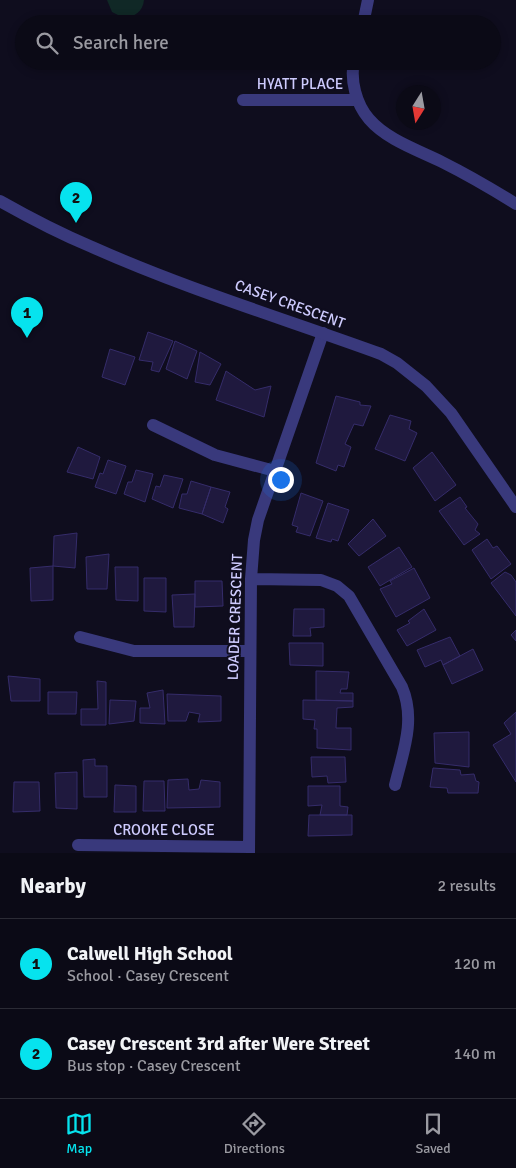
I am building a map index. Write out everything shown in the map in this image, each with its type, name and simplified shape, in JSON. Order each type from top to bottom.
[{"type":"street","points":[[364,15],[368,0]]},
{"type":"street","points":[[353,70],[358,100],[368,118],[384,133],[466,174],[516,204]]},
{"type":"street","name":"HYATT PLACE","points":[[243,100],[358,100]]},
{"type":"street","name":"CASEY CRESCENT","points":[[0,202],[115,257],[184,284],[381,354],[397,363],[426,386],[451,413],[516,507]]},
{"type":"street","name":"LOADER CRESCENT","points":[[249,850],[251,579],[254,540],[258,520],[324,333]]},
{"type":"street","points":[[153,425],[215,455],[275,471]]},
{"type":"street","points":[[251,579],[321,580],[337,586],[350,596],[407,699],[409,727],[395,785]]},
{"type":"street","points":[[80,637],[134,650],[250,651]]},
{"type":"street","name":"CROOKE CLOSE","points":[[78,845],[249,850]]},
{"type":"green space","points":[[107,0],[144,0],[138,13],[134,15],[118,15],[112,12]]},
{"type":"building","points":[[148,332],[173,341],[159,372],[151,370],[153,362],[139,360]]},
{"type":"building","points":[[175,341],[197,351],[187,379],[166,369]]},
{"type":"building","points":[[110,349],[135,357],[125,385],[102,377]]},
{"type":"building","points":[[200,352],[221,364],[210,385],[195,382]]},
{"type":"building","points":[[226,371],[255,390],[271,386],[264,417],[216,400]]},
{"type":"building","points":[[336,396],[360,402],[360,405],[371,406],[363,426],[354,424],[345,444],[351,447],[344,467],[338,465],[336,471],[316,463]]},
{"type":"building","points":[[390,415],[411,421],[409,429],[417,433],[405,461],[375,449]]},
{"type":"building","points":[[78,447],[100,457],[93,479],[67,472]]},
{"type":"building","points":[[432,452],[456,485],[435,501],[413,468]]},
{"type":"building","points":[[108,460],[126,466],[116,494],[95,487],[100,473],[103,474]]},
{"type":"building","points":[[136,470],[153,474],[145,502],[124,494],[128,482],[132,482]]},
{"type":"building","points":[[164,475],[183,479],[173,508],[152,499],[156,486],[160,487]]},
{"type":"building","points":[[191,481],[211,487],[202,514],[179,508],[182,494],[187,494]]},
{"type":"building","points":[[211,487],[230,492],[225,507],[228,509],[223,523],[202,514]]},
{"type":"building","points":[[301,493],[323,501],[310,536],[296,532],[298,527],[292,525]]},
{"type":"building","points":[[460,497],[467,507],[465,508],[478,524],[475,530],[480,534],[464,545],[439,511]]},
{"type":"building","points":[[328,503],[349,510],[338,541],[332,539],[331,542],[316,538]]},
{"type":"building","points":[[373,519],[386,536],[359,556],[348,544]]},
{"type":"building","points":[[77,533],[75,568],[53,566],[54,536]]},
{"type":"building","points":[[487,539],[493,548],[497,546],[511,564],[491,579],[472,550]]},
{"type":"building","points":[[399,547],[412,567],[380,586],[368,567]]},
{"type":"building","points":[[109,554],[107,589],[87,589],[86,557]]},
{"type":"building","points":[[53,566],[53,600],[31,601],[30,568]]},
{"type":"building","points":[[115,567],[138,567],[138,601],[116,600]]},
{"type":"building","points":[[414,568],[430,598],[396,617],[380,589],[392,584],[390,581]]},
{"type":"building","points":[[505,572],[511,575],[516,582],[516,616],[491,583]]},
{"type":"building","points":[[144,578],[166,578],[166,612],[144,611]]},
{"type":"building","points":[[195,581],[222,581],[223,606],[195,607]]},
{"type":"building","points":[[195,594],[194,627],[174,627],[172,595]]},
{"type":"building","points":[[294,609],[324,609],[324,627],[310,628],[311,636],[293,636]]},
{"type":"building","points":[[424,609],[436,630],[407,646],[397,630],[410,623],[408,621]]},
{"type":"building","points":[[516,630],[516,641],[511,635]]},
{"type":"building","points":[[450,637],[460,656],[443,665],[441,660],[425,667],[417,650]]},
{"type":"building","points":[[289,643],[323,643],[323,666],[290,665]]},
{"type":"building","points":[[473,649],[483,670],[452,684],[443,665]]},
{"type":"building","points":[[316,671],[349,672],[347,689],[341,689],[340,693],[353,693],[353,701],[316,700]]},
{"type":"building","points":[[8,676],[40,679],[40,701],[11,701]]},
{"type":"building","points":[[97,681],[106,682],[106,725],[81,725],[81,709],[98,709]]},
{"type":"building","points":[[163,690],[165,724],[140,723],[140,708],[150,708],[147,693]]},
{"type":"building","points":[[48,692],[77,692],[76,714],[48,714]]},
{"type":"building","points":[[167,694],[221,696],[221,721],[198,722],[200,714],[189,712],[186,721],[168,721]]},
{"type":"building","points":[[110,700],[136,701],[134,721],[109,724]]},
{"type":"building","points":[[303,700],[353,701],[353,707],[337,708],[336,728],[351,728],[351,750],[317,748],[317,729],[314,729],[315,720],[303,719]]},
{"type":"building","points":[[516,712],[516,782],[493,745],[511,734],[504,723]]},
{"type":"building","points":[[469,732],[469,767],[435,763],[434,733]]},
{"type":"building","points":[[311,757],[345,757],[346,782],[328,783],[327,776],[312,777]]},
{"type":"building","points":[[95,759],[95,766],[107,766],[107,797],[84,797],[83,760]]},
{"type":"building","points":[[433,768],[460,770],[461,775],[474,774],[476,781],[479,782],[478,793],[448,793],[447,788],[430,787]]},
{"type":"building","points":[[77,772],[77,809],[56,808],[55,773]]},
{"type":"building","points":[[188,779],[189,790],[199,789],[201,780],[220,782],[220,807],[167,808],[168,780]]},
{"type":"building","points":[[144,781],[164,781],[165,811],[143,811]]},
{"type":"building","points":[[14,782],[39,782],[40,811],[13,812]]},
{"type":"building","points":[[115,785],[136,786],[136,812],[114,812]]},
{"type":"building","points":[[308,786],[340,786],[340,806],[348,807],[347,815],[320,815],[322,805],[308,806]]},
{"type":"building","points":[[309,815],[352,815],[352,835],[308,836]]},
{"type":"place","name":"Casey Crescent 3rd after Were Street","points":[[76,223]]},
{"type":"place","name":"Calwell High School","points":[[27,338]]}]
